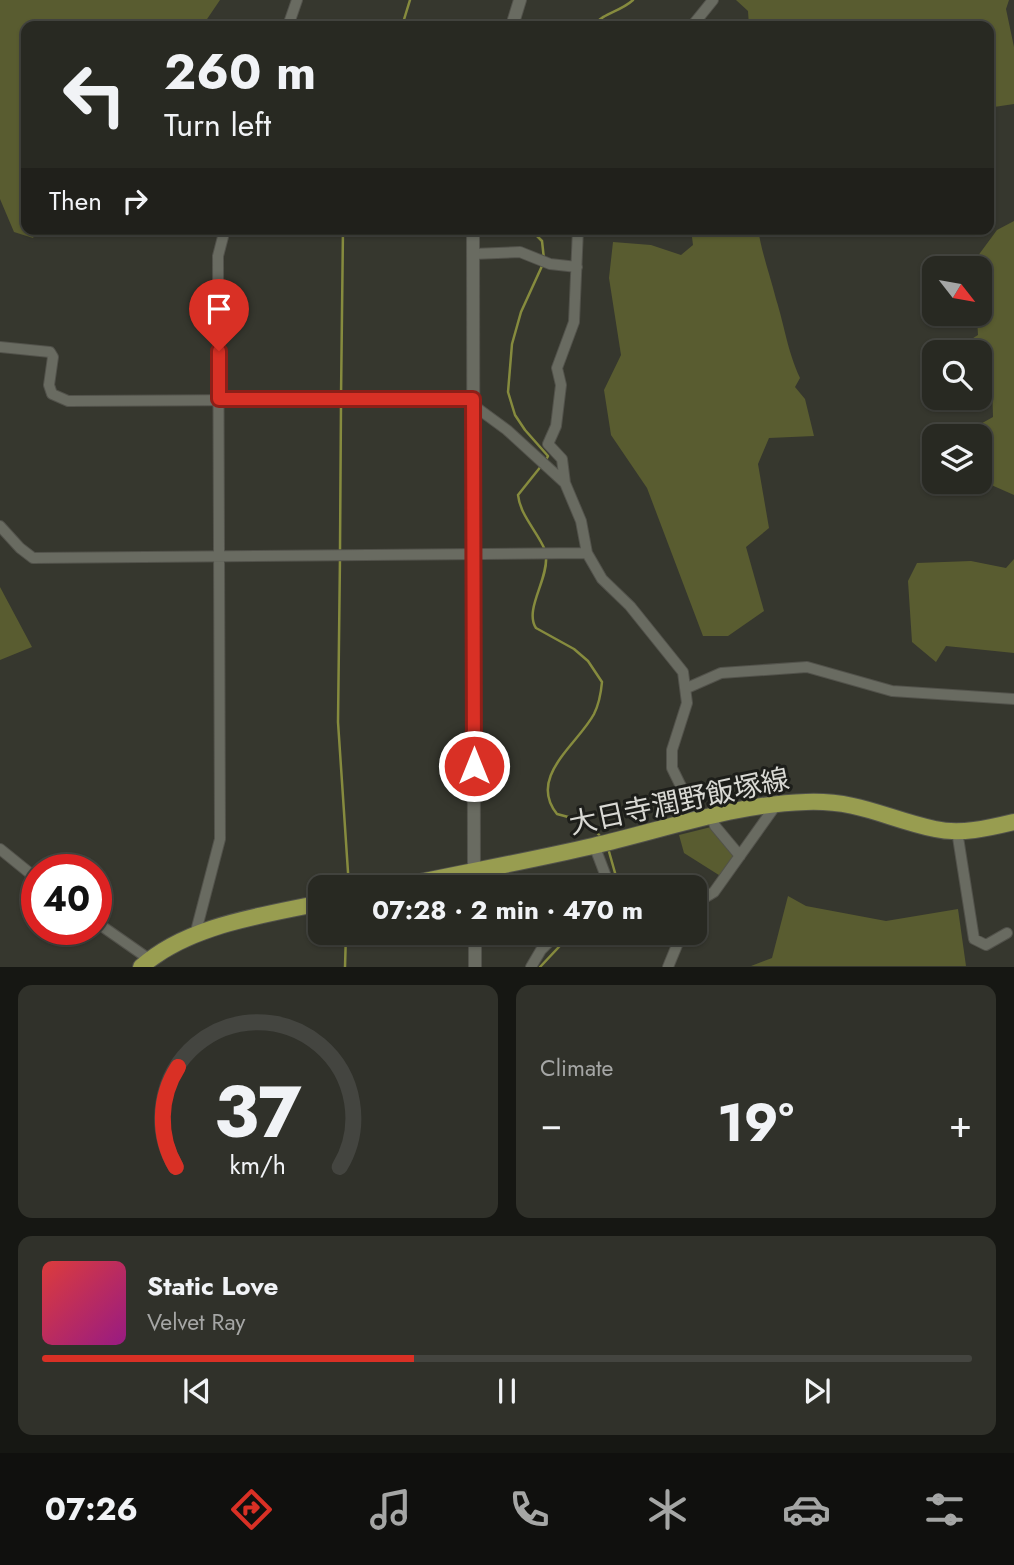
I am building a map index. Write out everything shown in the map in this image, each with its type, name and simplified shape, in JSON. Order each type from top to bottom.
[{"type":"main road","name":"大日寺潤野飯塚線","points":[[488,875],[594,845],[705,818],[805,802],[856,805],[936,830],[957,831],[1014,822]]},
{"type":"main road","points":[[145,963],[195,935],[251,918],[308,906]]},
{"type":"street","points":[[290,21],[297,0]]},
{"type":"street","points":[[514,21],[520,0]]},
{"type":"street","points":[[696,21],[713,0]]},
{"type":"street","points":[[195,935],[220,839],[218,256],[223,235]]},
{"type":"street","points":[[473,235],[474,875]]},
{"type":"street","points":[[578,235],[574,322],[557,368],[561,385],[556,426],[548,444],[562,459],[565,483],[581,521],[587,553],[602,579],[631,606],[683,672],[687,688],[683,720],[672,750],[672,768],[705,818],[740,856]]},
{"type":"street","points":[[473,254],[520,252],[550,264],[577,267]]},
{"type":"street","points":[[0,347],[50,352],[53,357],[49,385],[52,394],[68,401],[219,399],[473,402],[508,430],[565,483]]},
{"type":"street","points":[[0,526],[19,548],[33,558],[587,553]]},
{"type":"street","points":[[687,688],[721,673],[807,667],[892,691],[1014,699]]},
{"type":"street","points":[[707,896],[714,892],[776,805]]},
{"type":"street","points":[[957,831],[974,939],[986,945],[1007,933]]},
{"type":"street","points":[[594,845],[605,875]]},
{"type":"street","points":[[0,849],[21,866]]},
{"type":"street","points":[[112,935],[145,963]]},
{"type":"street","points":[[475,945],[475,967]]},
{"type":"street","points":[[531,967],[546,945]]},
{"type":"street","points":[[668,967],[677,945]]},
{"type":"green space","points":[[0,0],[220,0],[206,21],[21,21],[21,234],[14,232],[0,199]]},
{"type":"green space","points":[[736,0],[1009,0],[1006,9],[1014,47],[1014,104],[994,107],[994,21],[749,21],[748,11]]},
{"type":"green space","points":[[1014,221],[1014,495],[992,485],[992,424],[980,424],[993,417],[992,340],[970,340],[978,335],[977,326],[992,326],[992,256],[978,256],[994,234]]},
{"type":"green space","points":[[692,235],[759,235],[789,348],[800,378],[795,387],[805,399],[814,436],[769,438],[758,464],[769,528],[746,547],[764,611],[728,636],[703,636],[647,488],[611,435],[604,390],[621,355],[609,278],[613,242],[651,245],[681,255],[693,245]]},
{"type":"green space","points":[[1014,559],[1014,653],[946,646],[936,662],[912,642],[908,581],[917,563],[971,561],[1006,568]]},
{"type":"green space","points":[[0,587],[32,647],[0,660]]},
{"type":"green space","points":[[711,827],[735,855],[722,877],[684,853],[679,835]]},
{"type":"green space","points":[[788,896],[806,906],[886,921],[958,909],[966,966],[751,966],[772,958]]},
{"type":"waterway","points":[[404,21],[410,0]]},
{"type":"waterway","points":[[599,21],[633,0]]},
{"type":"waterway","points":[[341,397],[343,235]]},
{"type":"waterway","points":[[536,235],[542,241],[544,259]]},
{"type":"waterway","points":[[542,266],[521,312],[512,344],[508,392],[515,415],[548,456],[546,460]]},
{"type":"waterway","points":[[340,551],[341,404]]},
{"type":"waterway","points":[[542,465],[518,495],[522,509],[545,550]]},
{"type":"waterway","points":[[340,557],[338,722],[348,875]]},
{"type":"waterway","points":[[546,557],[544,575],[534,604],[533,621],[536,628],[574,649],[588,661],[602,682],[594,714],[551,774],[549,800],[557,814],[587,822],[601,837]]},
{"type":"waterway","points":[[608,848],[616,875]]},
{"type":"waterway","points":[[345,967],[346,945]]},
{"type":"waterway","points":[[540,967],[561,945]]},
{"type":"route","points":[[219,351],[219,399],[473,399],[474,766]]}]
